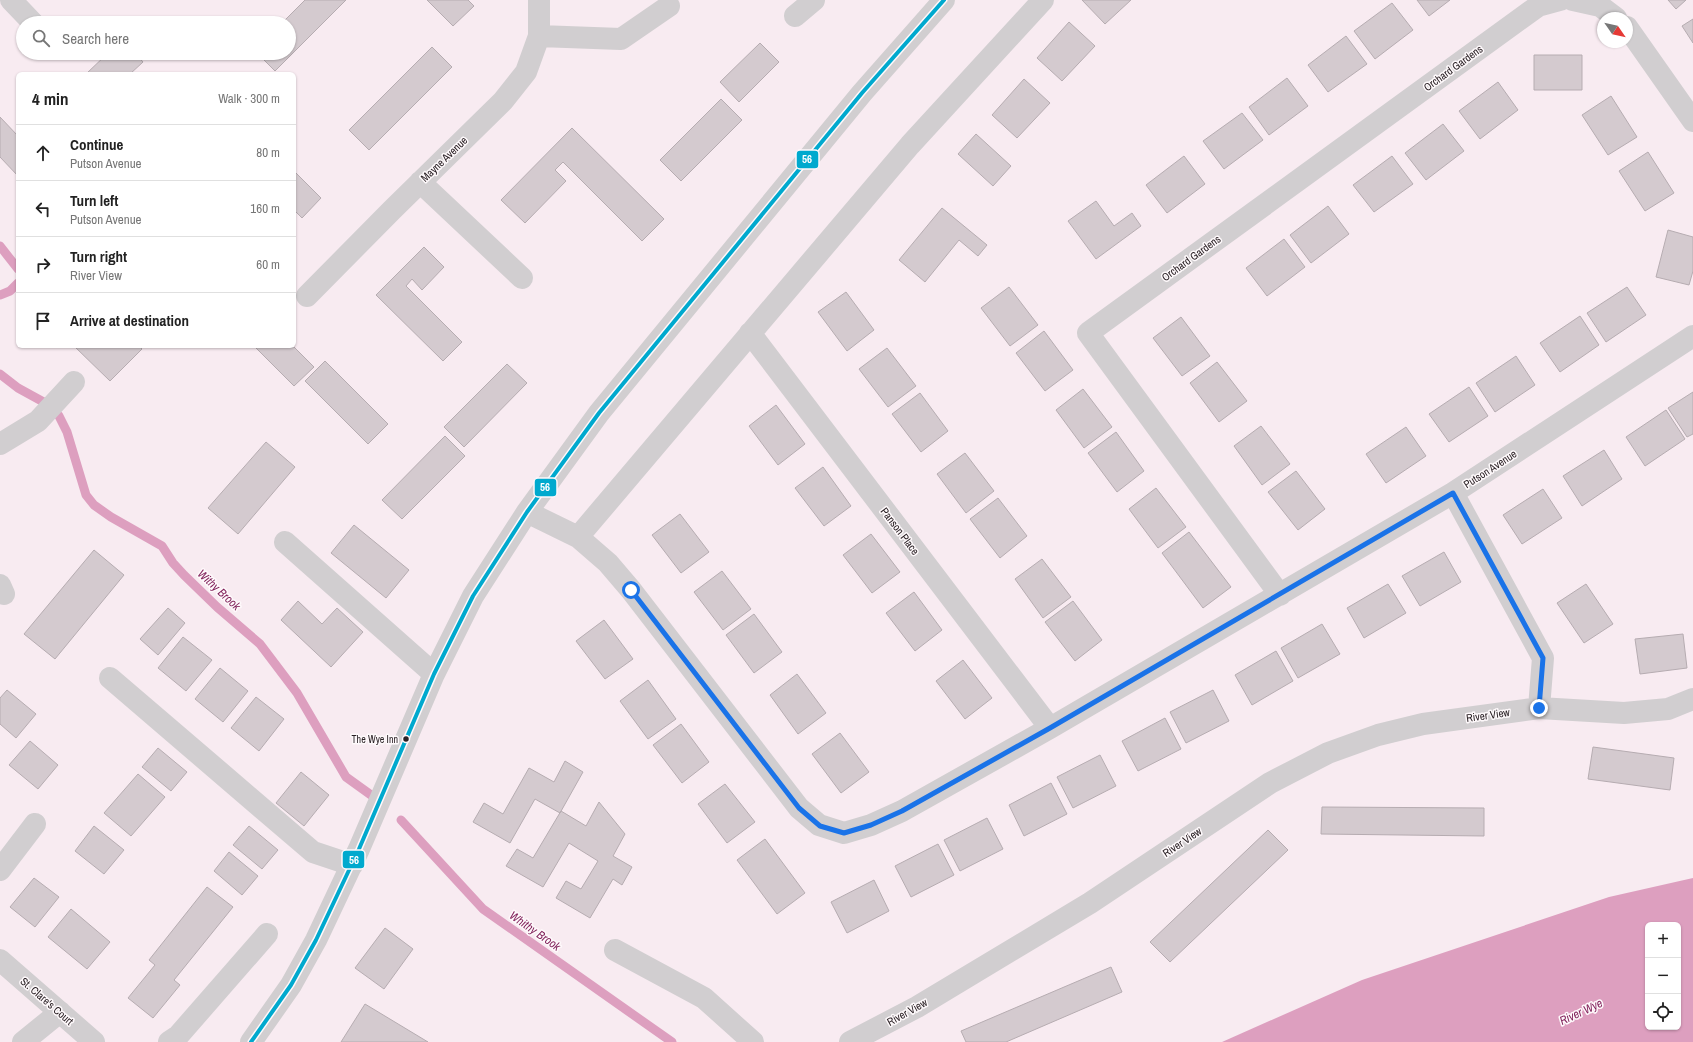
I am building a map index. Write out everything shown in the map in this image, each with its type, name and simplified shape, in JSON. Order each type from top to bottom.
[{"type":"street","points":[[11,0],[26,16]]},
{"type":"street","name":"Mayne Avenue","points":[[307,296],[503,101],[526,72],[539,36],[539,0]]},
{"type":"street","points":[[795,16],[814,0]]},
{"type":"street","points":[[251,1042],[298,972],[316,940],[352,865],[434,674],[474,596],[527,512],[610,401],[862,93],[944,0]]},
{"type":"street","points":[[578,537],[910,145],[1043,0]]},
{"type":"street","name":"Orchard Gardens","points":[[1280,595],[1088,333],[1538,6],[1560,0]]},
{"type":"street","points":[[1573,0],[1600,6],[1608,12]]},
{"type":"street","points":[[539,36],[621,39],[669,6]]},
{"type":"street","points":[[1633,36],[1693,121]]},
{"type":"street","points":[[420,182],[522,278]]},
{"type":"street","name":"Panson Place","points":[[750,334],[1050,728]]},
{"type":"street","name":"Putson Avenue","points":[[527,512],[578,537],[608,563],[631,590],[799,808],[820,826],[844,833],[871,825],[902,811],[1050,728],[1280,595],[1453,493],[1693,336]]},
{"type":"street","points":[[0,444],[38,421],[74,382]]},
{"type":"street","points":[[1453,493],[1543,658],[1539,708]]},
{"type":"street","points":[[285,542],[434,674]]},
{"type":"street","points":[[110,678],[314,852],[352,865]]},
{"type":"street","name":"River View","points":[[850,1042],[917,1007],[1090,903],[1270,783],[1328,754],[1378,735],[1422,724],[1539,708],[1624,713],[1668,709],[1693,699]]},
{"type":"street","points":[[0,870],[35,824]]},
{"type":"street","points":[[169,1042],[178,1036],[267,934]]},
{"type":"street","points":[[615,950],[704,998],[753,1042]]},
{"type":"street","name":"St. Clare's Court","points":[[0,960],[94,1042]]},
{"type":"street","points":[[23,1042],[60,1012]]},
{"type":"water","name":"River Wye","points":[[1693,878],[1693,1042],[1222,1042],[1362,980],[1609,897]]},
{"type":"building","points":[[305,0],[346,0],[296,50],[296,16],[289,16]]},
{"type":"building","points":[[427,0],[468,0],[474,6],[453,26]]},
{"type":"building","points":[[1082,0],[1131,0],[1105,24]]},
{"type":"building","points":[[1417,0],[1450,0],[1429,16]]},
{"type":"building","points":[[1668,0],[1686,0],[1676,9]]},
{"type":"building","points":[[1392,3],[1413,30],[1375,59],[1354,31]]},
{"type":"building","points":[[1693,19],[1693,43],[1682,26]]},
{"type":"building","points":[[1069,22],[1095,46],[1062,81],[1037,58]]},
{"type":"building","points":[[1346,36],[1367,64],[1328,92],[1308,65]]},
{"type":"building","points":[[760,43],[779,62],[739,102],[720,82]]},
{"type":"building","points":[[432,47],[452,67],[369,150],[349,130]]},
{"type":"building","points":[[1534,55],[1582,55],[1582,90],[1534,90]]},
{"type":"building","points":[[101,60],[141,60],[143,62],[132,72],[88,72]]},
{"type":"building","points":[[264,60],[286,60],[275,71]]},
{"type":"building","points":[[1287,78],[1308,106],[1269,135],[1249,107]]},
{"type":"building","points":[[1024,79],[1050,103],[1017,138],[992,115]]},
{"type":"building","points":[[1498,82],[1518,110],[1480,139],[1459,111]]},
{"type":"building","points":[[1611,96],[1637,137],[1608,155],[1582,115]]},
{"type":"building","points":[[721,99],[742,120],[681,181],[660,160]]},
{"type":"building","points":[[1242,113],[1263,140],[1224,169],[1203,141]]},
{"type":"building","points":[[0,117],[16,134],[16,174],[0,157]]},
{"type":"building","points":[[1443,124],[1464,151],[1426,180],[1405,153]]},
{"type":"building","points":[[572,128],[664,219],[642,241],[563,162],[555,170],[566,181],[525,223],[501,200]]},
{"type":"building","points":[[976,134],[1011,166],[993,186],[958,154]]},
{"type":"building","points":[[1648,152],[1674,193],[1645,211],[1619,171]]},
{"type":"building","points":[[1184,156],[1205,184],[1167,213],[1146,185]]},
{"type":"building","points":[[1392,156],[1413,184],[1374,212],[1353,185]]},
{"type":"building","points":[[296,173],[321,198],[302,218],[296,212]]},
{"type":"building","points":[[1096,201],[1114,226],[1132,213],[1141,226],[1096,259],[1068,221]]},
{"type":"building","points":[[1328,206],[1349,234],[1311,263],[1290,235]]},
{"type":"building","points":[[942,208],[987,245],[978,256],[959,240],[925,282],[899,260]]},
{"type":"building","points":[[1668,230],[1693,237],[1693,271],[1689,285],[1656,277]]},
{"type":"building","points":[[1284,239],[1305,267],[1267,296],[1246,268]]},
{"type":"building","points":[[424,247],[444,267],[422,290],[412,279],[406,286],[462,342],[443,361],[376,295]]},
{"type":"building","points":[[1009,287],[1038,325],[1010,346],[981,308]]},
{"type":"building","points":[[1627,287],[1646,315],[1606,342],[1587,313]]},
{"type":"building","points":[[846,292],[874,330],[847,351],[818,312]]},
{"type":"building","points":[[1580,316],[1599,345],[1560,372],[1540,343]]},
{"type":"building","points":[[1181,317],[1210,356],[1182,376],[1153,338]]},
{"type":"building","points":[[1044,331],[1073,370],[1045,391],[1016,353]]},
{"type":"building","points":[[76,348],[141,348],[142,349],[110,381]]},
{"type":"building","points":[[256,348],[295,348],[314,367],[294,386]]},
{"type":"building","points":[[887,348],[916,386],[888,407],[859,369]]},
{"type":"building","points":[[1516,356],[1535,385],[1495,412],[1476,383]]},
{"type":"building","points":[[325,361],[388,424],[368,444],[305,381]]},
{"type":"building","points":[[1217,362],[1247,401],[1219,422],[1190,383]]},
{"type":"building","points":[[507,364],[527,383],[464,447],[444,427]]},
{"type":"building","points":[[1469,387],[1488,416],[1449,442],[1429,414]]},
{"type":"building","points":[[1083,389],[1112,427],[1084,448],[1056,410]]},
{"type":"building","points":[[1693,392],[1693,434],[1687,437],[1668,408]]},
{"type":"building","points":[[920,393],[948,431],[921,452],[892,414]]},
{"type":"building","points":[[776,405],[805,444],[778,465],[749,426]]},
{"type":"building","points":[[1666,410],[1685,439],[1645,466],[1626,437]]},
{"type":"building","points":[[1261,426],[1290,464],[1262,485],[1234,446]]},
{"type":"building","points":[[1406,427],[1426,456],[1386,483],[1366,454]]},
{"type":"building","points":[[1116,432],[1144,471],[1117,492],[1088,453]]},
{"type":"building","points":[[445,436],[465,456],[402,519],[382,500]]},
{"type":"building","points":[[266,442],[295,467],[238,534],[208,508]]},
{"type":"building","points":[[1604,450],[1622,479],[1582,506],[1563,476]]},
{"type":"building","points":[[965,453],[994,491],[966,513],[937,474]]},
{"type":"building","points":[[823,467],[851,506],[824,526],[795,488]]},
{"type":"building","points":[[1296,471],[1325,509],[1298,530],[1268,492]]},
{"type":"building","points":[[1156,488],[1186,527],[1158,548],[1129,509]]},
{"type":"building","points":[[1543,489],[1562,518],[1522,544],[1503,515]]},
{"type":"building","points":[[998,498],[1027,536],[1000,558],[970,519]]},
{"type":"building","points":[[680,514],[709,552],[681,573],[652,535]]},
{"type":"building","points":[[354,525],[409,570],[386,598],[331,553]]},
{"type":"building","points":[[1189,532],[1231,587],[1203,608],[1162,553]]},
{"type":"building","points":[[871,534],[900,572],[872,593],[843,555]]},
{"type":"building","points":[[94,550],[124,575],[55,659],[24,634]]},
{"type":"building","points":[[1444,552],[1461,582],[1420,606],[1402,576]]},
{"type":"building","points":[[1042,559],[1071,597],[1043,618],[1015,579]]},
{"type":"building","points":[[722,571],[751,609],[723,630],[694,592]]},
{"type":"building","points":[[1388,584],[1406,613],[1364,638],[1347,608]]},
{"type":"building","points":[[1586,584],[1613,624],[1584,643],[1557,603]]},
{"type":"building","points":[[914,592],[942,630],[915,651],[886,613]]},
{"type":"building","points":[[298,601],[322,624],[337,608],[363,632],[331,667],[281,620]]},
{"type":"building","points":[[1073,601],[1102,640],[1075,661],[1045,622]]},
{"type":"building","points":[[168,608],[185,623],[158,655],[140,639]]},
{"type":"building","points":[[754,614],[782,652],[754,673],[726,635]]},
{"type":"building","points":[[604,620],[633,659],[605,679],[576,641]]},
{"type":"building","points":[[1322,624],[1340,654],[1298,678],[1281,648]]},
{"type":"building","points":[[1683,634],[1687,668],[1640,674],[1635,639]]},
{"type":"building","points":[[183,637],[212,660],[186,691],[158,668]]},
{"type":"building","points":[[1276,651],[1293,681],[1252,705],[1235,675]]},
{"type":"building","points":[[963,660],[992,698],[965,719],[936,681]]},
{"type":"building","points":[[220,668],[248,691],[223,722],[195,699]]},
{"type":"building","points":[[797,674],[826,713],[798,734],[770,695]]},
{"type":"building","points":[[648,680],[676,719],[648,739],[620,701]]},
{"type":"building","points":[[7,690],[36,714],[16,738],[0,724],[0,698]]},
{"type":"building","points":[[1213,690],[1229,721],[1186,743],[1170,712]]},
{"type":"building","points":[[256,697],[284,719],[259,751],[231,728]]},
{"type":"building","points":[[1165,718],[1181,749],[1138,771],[1122,741]]},
{"type":"building","points":[[681,724],[709,762],[682,783],[653,745]]},
{"type":"building","points":[[840,733],[869,772],[841,793],[812,754]]},
{"type":"building","points":[[30,741],[58,765],[38,789],[9,765]]},
{"type":"building","points":[[1593,747],[1674,758],[1670,790],[1588,779]]},
{"type":"building","points":[[158,748],[187,772],[171,791],[142,767]]},
{"type":"building","points":[[1100,755],[1116,786],[1073,808],[1057,777]]},
{"type":"building","points":[[565,761],[583,772],[560,813],[535,799],[510,843],[473,822],[484,803],[503,814],[529,768],[554,782]]},
{"type":"building","points":[[301,772],[329,795],[304,826],[276,803]]},
{"type":"building","points":[[138,774],[165,797],[131,836],[104,813]]},
{"type":"building","points":[[1051,783],[1067,814],[1024,836],[1009,805]]},
{"type":"building","points":[[725,784],[755,822],[727,843],[698,804]]},
{"type":"building","points":[[599,802],[625,834],[613,856],[632,867],[622,885],[613,879],[590,918],[556,898],[566,881],[581,889],[598,861],[569,843],[543,887],[506,866],[517,849],[533,858],[561,811],[586,826]]},
{"type":"building","points":[[1322,807],[1484,808],[1484,836],[1321,834]]},
{"type":"building","points":[[987,818],[1003,849],[960,871],[944,840]]},
{"type":"building","points":[[94,826],[124,850],[104,874],[75,851]]},
{"type":"building","points":[[249,826],[278,850],[262,869],[233,845]]},
{"type":"building","points":[[1268,830],[1288,850],[1170,962],[1150,942]]},
{"type":"building","points":[[765,839],[805,893],[777,914],[737,860]]},
{"type":"building","points":[[938,844],[954,875],[911,897],[895,866]]},
{"type":"building","points":[[229,852],[258,876],[242,895],[214,871]]},
{"type":"building","points":[[34,878],[59,897],[35,927],[10,907]]},
{"type":"building","points":[[874,880],[889,911],[847,933],[831,902]]},
{"type":"building","points":[[207,887],[233,907],[174,980],[180,985],[153,1018],[128,998],[155,965],[149,960]]},
{"type":"building","points":[[71,909],[110,942],[87,969],[48,937]]},
{"type":"building","points":[[385,928],[413,949],[384,989],[355,968]]},
{"type":"building","points":[[1111,967],[1122,992],[1006,1042],[966,1042],[961,1031]]},
{"type":"building","points":[[365,1004],[428,1042],[341,1042]]},
{"type":"waterway","name":"Withy Brook","points":[[0,246],[16,266]]},
{"type":"waterway","name":"Withy Brook","points":[[0,295],[10,291],[16,285]]},
{"type":"waterway","name":"Withy Brook","points":[[0,374],[18,388],[49,405]]},
{"type":"waterway","name":"Withy Brook","points":[[53,409],[59,416],[67,432],[86,495],[94,505],[111,517],[162,546],[173,563],[184,575],[217,607],[260,644],[297,693],[346,777],[371,795]]},
{"type":"waterway","name":"Whithy Brook","points":[[401,820],[483,909],[672,1042]]},
{"type":"transit line","name":"56","points":[[251,1042],[291,985],[316,940],[359,849],[434,674],[473,596],[527,512],[599,413],[862,93],[944,0]]},
{"type":"place","name":"The Wye Inn","points":[[406,739]]},
{"type":"route","points":[[631,590],[799,808],[820,826],[844,833],[871,825],[902,811],[1050,728],[1453,493],[1543,658],[1539,708]]}]
